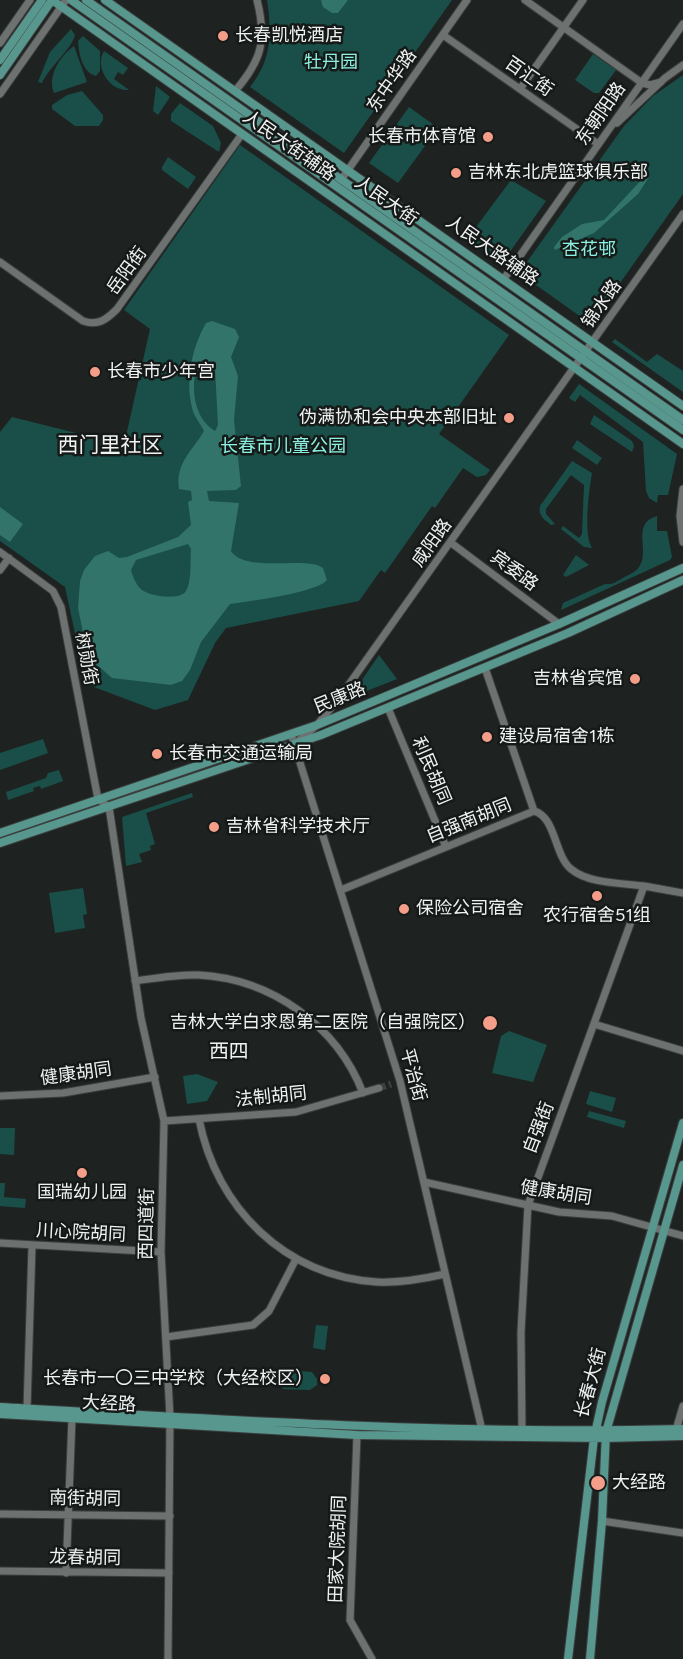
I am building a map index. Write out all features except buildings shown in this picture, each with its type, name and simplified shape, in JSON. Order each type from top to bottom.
[{"type":"main road","points":[[0,60],[42,0]]},
{"type":"main road","points":[[0,75],[52,0]]},
{"type":"main road","name":"人民大街辅路","points":[[52,0],[63,3],[242,134],[682,444]]},
{"type":"main road","name":"人民大街","points":[[71,0],[584,356],[683,420]]},
{"type":"main road","name":"人民大街","points":[[86,0],[341,180],[683,430]]},
{"type":"main road","name":"人民大路辅路","points":[[105,0],[683,406]]},
{"type":"main road","name":"民康路","points":[[0,833],[317,725],[559,624],[683,568]]},
{"type":"main road","name":"民康路","points":[[0,843],[295,744],[484,668],[681,582]]},
{"type":"main road","name":"长春大街","points":[[568,1659],[595,1435],[683,1123]]},
{"type":"main road","name":"长春大街","points":[[590,1659],[602,1521],[605,1435],[683,1165]]},
{"type":"main road","name":"大经路","points":[[0,1407],[357,1435],[605,1435],[681,1432]]},
{"type":"main road","name":"大经路","points":[[0,1414],[358,1428],[522,1430],[595,1435]]},
{"type":"street","points":[[0,43],[30,0]]},
{"type":"street","points":[[235,91],[255,64],[262,45],[262,19],[257,0]]},
{"type":"street","name":"东中华路","points":[[341,180],[467,0]]},
{"type":"street","points":[[525,0],[642,83],[650,86],[661,82]]},
{"type":"street","points":[[520,89],[583,0]]},
{"type":"street","points":[[0,94],[63,3]]},
{"type":"street","name":"东朝阳路","points":[[503,280],[683,24]]},
{"type":"street","name":"百汇街","points":[[442,35],[598,144]]},
{"type":"street","points":[[607,132],[683,65]]},
{"type":"street","name":"岳阳街","points":[[0,262],[83,321],[99,323],[107,319],[117,309],[242,134]]},
{"type":"street","name":"锦水路","points":[[584,356],[683,214]]},
{"type":"street","name":"咸阳路","points":[[295,744],[317,725],[584,356]]},
{"type":"street","points":[[683,489],[680,516],[683,542]]},
{"type":"street","name":"宾委路","points":[[450,542],[559,624]]},
{"type":"street","name":"树勋街","points":[[0,552],[49,587],[59,600],[98,800]]},
{"type":"street","points":[[0,570],[9,558]]},
{"type":"street","points":[[670,574],[683,561]]},
{"type":"street","name":"自强南胡同","points":[[341,890],[534,811],[484,668]]},
{"type":"street","name":"利民胡同","points":[[388,708],[446,847]]},
{"type":"street","name":"平治街","points":[[291,734],[400,1081],[482,1430]]},
{"type":"street","points":[[98,800],[109,807]]},
{"type":"street","name":"西四道街","points":[[109,807],[135,981],[164,1121],[161,1252],[170,1420],[168,1659]]},
{"type":"street","points":[[534,811],[544,816],[564,861],[572,870],[587,877],[683,893]]},
{"type":"street","name":"自强街","points":[[522,1430],[521,1332],[528,1205],[644,886]]},
{"type":"street","points":[[135,981],[200,975],[227,979],[265,991],[299,1010],[328,1036],[351,1068],[363,1093]]},
{"type":"street","points":[[594,1024],[683,1051]]},
{"type":"street","name":"健康胡同","points":[[0,1096],[63,1093],[155,1077]]},
{"type":"street","points":[[391,1084],[400,1081]]},
{"type":"street","name":"法制胡同","points":[[164,1121],[296,1112],[379,1088]]},
{"type":"street","points":[[199,1119],[209,1160],[228,1197],[255,1229],[296,1258],[325,1272],[366,1281],[407,1281],[445,1274]]},
{"type":"street","name":"健康胡同","points":[[424,1182],[560,1212],[612,1216],[683,1236]]},
{"type":"street","name":"川心院胡同","points":[[0,1243],[161,1252]]},
{"type":"street","points":[[27,1409],[32,1246]]},
{"type":"street","points":[[166,1337],[244,1328],[259,1321],[269,1311],[296,1258]]},
{"type":"street","points":[[681,1432],[683,1406]]},
{"type":"street","points":[[66,1574],[72,1418]]},
{"type":"street","name":"田家大院胡同","points":[[357,1435],[351,1620],[372,1659]]},
{"type":"street","name":"南街胡同","points":[[0,1514],[170,1516]]},
{"type":"street","points":[[602,1521],[683,1533]]},
{"type":"street","name":"龙春胡同","points":[[0,1571],[66,1574],[169,1573]]},
{"type":"green space","name":"牡丹园","points":[[267,0],[452,0],[344,153],[250,87],[263,67],[269,46],[270,24]]},
{"type":"green space","points":[[71,29],[75,35],[70,46],[42,83],[38,82],[50,52]]},
{"type":"green space","points":[[83,36],[100,51],[100,71],[96,76],[87,71],[80,57],[78,41]]},
{"type":"green space","points":[[74,46],[87,82],[54,93],[52,80],[56,67]]},
{"type":"green space","points":[[104,51],[128,68],[123,75],[118,72],[114,79],[129,90],[116,87],[106,77],[101,64]]},
{"type":"green space","points":[[593,54],[616,70],[599,93],[594,93],[575,80]]},
{"type":"green space","name":"杏花邨","points":[[683,75],[683,194],[591,324],[519,273],[624,126],[653,96]]},
{"type":"green space","points":[[156,86],[170,97],[158,115],[153,111]]},
{"type":"green space","points":[[82,91],[103,115],[99,126],[75,126],[52,109],[52,105],[67,95]]},
{"type":"green space","points":[[180,103],[213,126],[221,143],[219,152],[171,121],[171,114]]},
{"type":"green space","points":[[409,107],[438,128],[398,183],[369,163]]},
{"type":"green space","name":"长春市儿童公园","points":[[240,145],[509,335],[439,434],[490,470],[486,475],[477,477],[463,468],[435,508],[432,506],[385,573],[381,570],[359,601],[226,628],[215,643],[188,700],[155,710],[86,684],[65,587],[0,541],[0,432],[12,417],[124,445],[150,329],[124,310]]},
{"type":"green space","points":[[168,157],[196,177],[188,189],[162,170]]},
{"type":"green space","points":[[511,180],[546,201],[502,263],[467,239]]},
{"type":"green space","points":[[615,339],[647,362],[657,354],[683,371],[683,392],[612,342]]},
{"type":"green space","points":[[579,384],[677,454],[668,495],[658,495],[657,503],[649,498],[646,491],[643,442],[580,395],[575,402],[569,398]]},
{"type":"green space","points":[[594,415],[632,441],[634,446],[632,452],[590,424]]},
{"type":"green space","points":[[577,440],[602,458],[597,465],[572,448]]},
{"type":"green space","points":[[572,461],[592,473],[587,522],[592,548],[584,547],[561,529],[563,526],[579,538],[582,534],[584,485],[571,475],[546,509],[546,514],[555,524],[551,525],[540,512],[540,506]]},
{"type":"green space","points":[[657,516],[657,531],[667,531],[672,557],[670,560],[561,610],[563,603],[605,584],[614,583],[638,569],[642,561],[644,525]]},
{"type":"green space","points":[[576,555],[589,565],[566,577],[563,575]]},
{"type":"green space","points":[[379,655],[397,679],[354,696],[353,693]]},
{"type":"green space","points":[[43,739],[48,753],[0,770],[0,753]]},
{"type":"green space","points":[[59,770],[63,781],[41,789],[40,786],[33,788],[34,791],[8,800],[6,792],[46,778],[48,773]]},
{"type":"green space","points":[[192,793],[193,797],[146,813],[155,844],[150,846],[151,850],[139,854],[142,862],[126,866],[122,817]]},
{"type":"green space","points":[[83,888],[87,914],[83,915],[85,928],[55,933],[49,893]]},
{"type":"green space","points":[[509,1031],[547,1045],[533,1082],[492,1073],[501,1036]]},
{"type":"green space","points":[[197,1074],[218,1082],[207,1101],[187,1104],[183,1076]]},
{"type":"green space","points":[[590,1091],[616,1098],[612,1112],[586,1104]]},
{"type":"green space","points":[[589,1111],[626,1121],[624,1128],[587,1117]]},
{"type":"green space","points":[[0,1128],[15,1128],[14,1155],[0,1154]]},
{"type":"green space","points":[[0,1183],[5,1183],[4,1197],[26,1199],[25,1208],[0,1206]]},
{"type":"green space","points":[[316,1325],[328,1326],[325,1350],[313,1348]]},
{"type":"green space","points":[[288,1370],[312,1372],[317,1379],[317,1385],[310,1390],[283,1389],[278,1382],[278,1376]]},
{"type":"shaded area","points":[[321,0],[348,0],[338,13],[332,13],[323,7]]},
{"type":"shaded area","points":[[645,176],[649,177],[638,194],[594,233],[555,250],[554,247],[562,237],[582,224],[604,220]]},
{"type":"shaded area","points":[[212,321],[235,329],[239,337],[231,357],[238,376],[234,420],[241,486],[236,490],[207,491],[209,501],[239,503],[231,551],[239,558],[249,562],[315,564],[323,568],[327,580],[320,585],[297,593],[230,604],[201,642],[190,670],[182,681],[171,685],[112,678],[88,657],[78,608],[80,581],[84,570],[95,556],[108,551],[119,558],[127,557],[178,537],[191,525],[188,502],[192,500],[191,491],[179,489],[178,480],[182,464],[204,431],[194,414],[189,379],[196,344],[206,323]],"holes":[[[206,359],[215,369],[218,425],[215,431],[202,418],[195,400],[194,381],[198,363]],[[188,544],[191,549],[190,576],[188,587],[183,594],[172,597],[158,596],[140,588],[131,570],[136,560]]]},
{"type":"shaded area","points":[[0,507],[23,524],[10,542],[0,535]]},
{"type":"tunnel","points":[[379,1088],[391,1084]]},
{"type":"place","name":"长春凯悦酒店","points":[[223,36]]},
{"type":"place","name":"长春市体育馆","points":[[488,137]]},
{"type":"place","name":"吉林东北虎篮球俱乐部","points":[[456,173]]},
{"type":"place","name":"长春市少年宫","points":[[95,372]]},
{"type":"place","name":"伪满协和会中央本部旧址","points":[[509,418]]},
{"type":"place","name":"吉林省宾馆","points":[[635,679]]},
{"type":"place","name":"建设局宿舍1栋","points":[[487,737]]},
{"type":"place","name":"长春市交通运输局","points":[[157,754]]},
{"type":"place","name":"吉林省科学技术厅","points":[[214,827]]},
{"type":"place","name":"农行宿舍51组","points":[[597,896]]},
{"type":"place","name":"保险公司宿舍","points":[[404,909]]},
{"type":"place","name":"吉林大学白求恩第二医院（自强院区）","points":[[490,1023]]},
{"type":"place","name":"国瑞幼儿园","points":[[82,1173]]},
{"type":"place","name":"长春市一〇三中学校（大经校区）","points":[[325,1379]]},
{"type":"place","name":"大经路","points":[[598,1483]]},
{"type":"district","name":"西门里社区","points":[[110,446]]},
{"type":"district","name":"西四","points":[[229,1052]]}]
